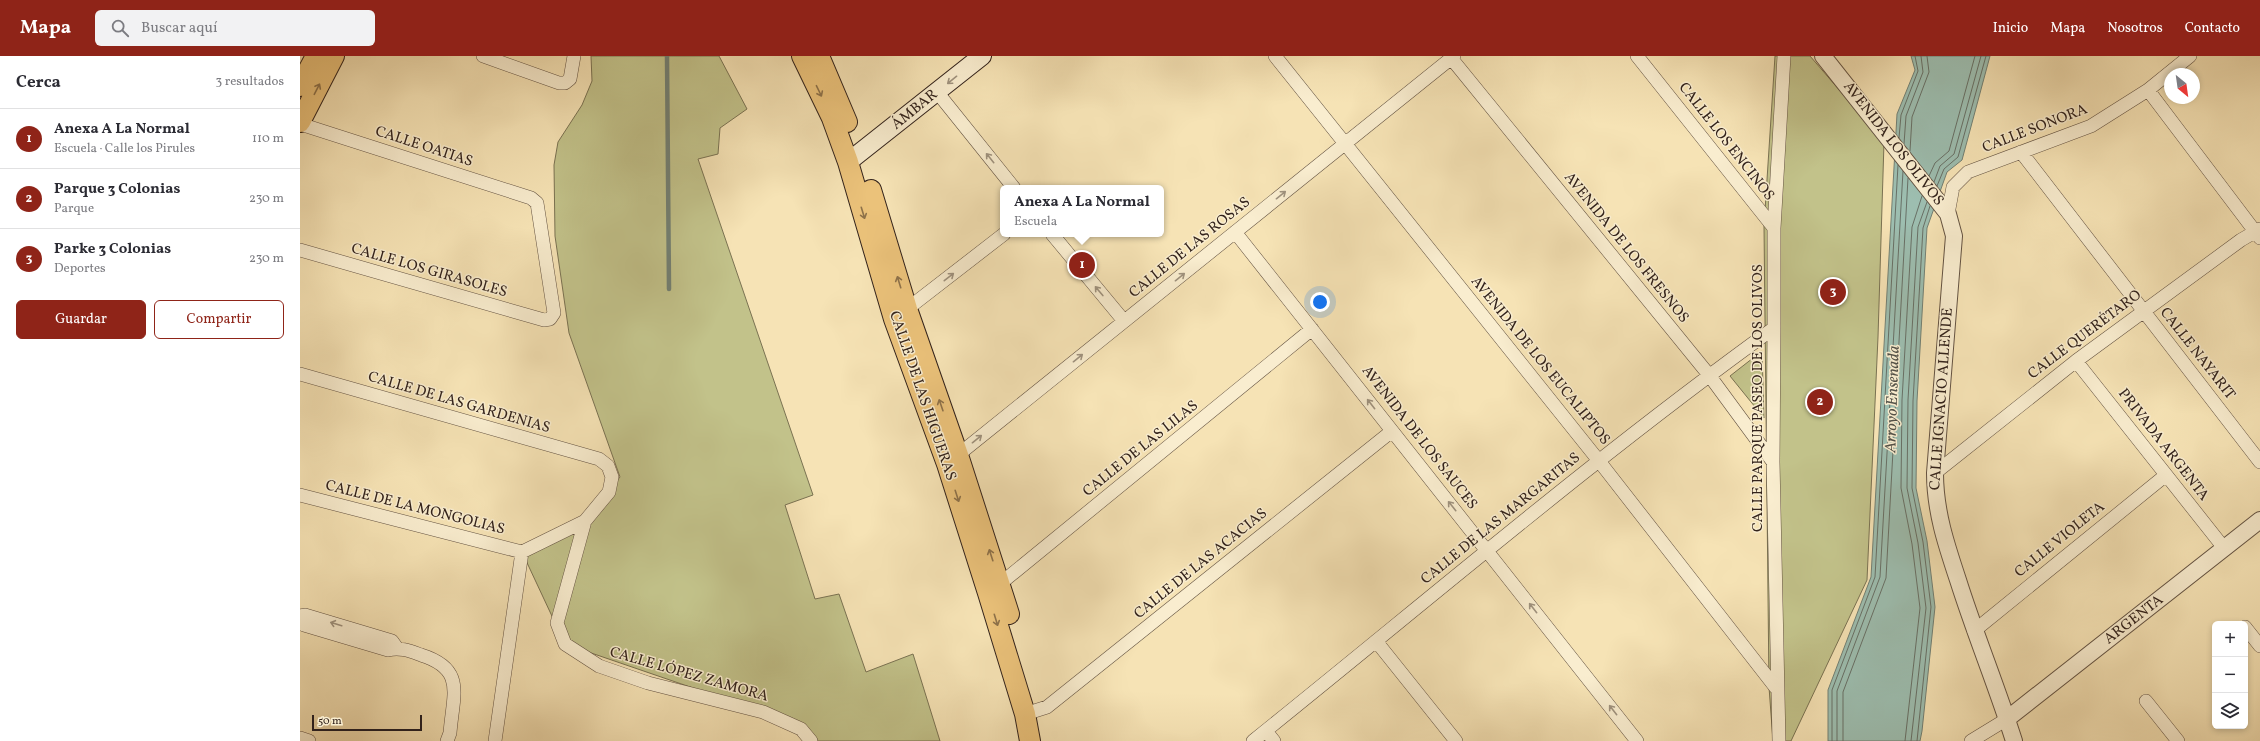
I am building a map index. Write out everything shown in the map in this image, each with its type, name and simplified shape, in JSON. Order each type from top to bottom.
[{"type":"main road","points":[[300,86],[316,56]]},
{"type":"main road","points":[[300,123],[334,56]]},
{"type":"main road","name":"CALLE DE LAS HIGUERAS","points":[[802,56],[832,118],[854,158]]},
{"type":"main road","name":"CALLE DE LAS HIGUERAS","points":[[819,56],[835,90],[901,314],[952,459],[995,589],[1031,713],[1043,741]]},
{"type":"main road","name":"ÁMBAR","points":[[854,158],[982,56]]},
{"type":"main road","name":"CALLE DE LAS HIGUERAS","points":[[1030,741],[1031,713]]},
{"type":"street","points":[[483,56],[559,83],[565,83],[570,79],[574,56]]},
{"type":"street","name":"AVENIDA DE LOS EUCALIPTOS","points":[[1275,56],[1599,461],[1776,688]]},
{"type":"street","name":"CALLE LOS ENCINOS","points":[[1637,56],[1774,228]]},
{"type":"street","name":"CALLE PARQUE PASEO DE LOS OLIVOS","points":[[1779,741],[1776,688],[1773,462],[1774,228],[1784,56]]},
{"type":"street","name":"AVENIDA LOS OLIVOS","points":[[1823,56],[1948,214]]},
{"type":"street","name":"CALLE SONORA","points":[[1948,214],[1953,187],[1968,172],[2021,152],[2042,146],[2091,126],[2148,90],[2190,56]]},
{"type":"street","name":"CALLE DE LAS ROSAS","points":[[952,459],[1453,57]]},
{"type":"street","name":"AVENIDA DE LOS FRESNOS","points":[[1453,57],[1709,375],[1773,462]]},
{"type":"street","points":[[2148,90],[2258,233]]},
{"type":"street","points":[[937,92],[1012,185]]},
{"type":"street","name":"CALLE OATIAS","points":[[300,123],[531,198],[537,203],[554,313],[550,319]]},
{"type":"street","name":"CALLE NAYARIT","points":[[2021,152],[2260,462]]},
{"type":"street","name":"CALLE IGNACIO ALLENDE","points":[[1948,214],[1954,236],[1935,473],[1935,496],[1940,526],[1974,631],[2014,741]]},
{"type":"street","name":"AVENIDA DE LOS SAUCES","points":[[1235,232],[1488,550],[1637,741]]},
{"type":"street","name":"CALLE QUERÉTARO","points":[[1935,473],[2076,361],[2143,311],[2258,233]]},
{"type":"street","points":[[901,314],[1000,237]]},
{"type":"street","points":[[1054,237],[1124,321]]},
{"type":"street","name":"CALLE LOS GIRASOLES","points":[[300,250],[544,320],[550,319]]},
{"type":"street","name":"CALLE DE LAS MARGARITAS","points":[[1253,741],[1599,461],[1709,375],[1774,328]]},
{"type":"street","name":"CALLE DE LAS LILAS","points":[[995,589],[1312,329]]},
{"type":"street","name":"PRIVADA ARGENTA","points":[[2076,361],[2224,548]]},
{"type":"street","name":"CALLE DE LAS GARDENIAS","points":[[300,374],[599,459],[608,466],[612,477],[609,492],[585,521]]},
{"type":"street","name":"CALLE DE LAS ACACIAS","points":[[1031,713],[1054,702],[1392,431]]},
{"type":"street","name":"CALLE VIOLETA","points":[[1974,631],[2166,475]]},
{"type":"street","name":"CALLE DE LA MONGOLIAS","points":[[300,495],[522,552]]},
{"type":"street","name":"ARGENTA","points":[[2007,719],[2260,520]]},
{"type":"street","points":[[494,741],[522,552],[585,521]]},
{"type":"street","name":"CALLE LÓPEZ ZAMORA","points":[[585,521],[557,623],[565,644],[599,666],[648,683],[763,712],[801,729],[811,741]]},
{"type":"street","points":[[300,616],[305,615],[392,642],[397,648]]},
{"type":"street","points":[[300,622],[304,625],[388,650],[397,648],[435,659],[446,666],[454,679],[450,733],[447,741]]},
{"type":"street","points":[[2248,630],[2260,646]]},
{"type":"street","points":[[1376,641],[1456,741]]},
{"type":"street","points":[[2146,701],[2178,741]]},
{"type":"street","points":[[1971,741],[2007,719]]},
{"type":"street","points":[[1266,731],[1274,741]]},
{"type":"street","points":[[300,738],[309,741]]},
{"type":"green space","points":[[591,56],[719,56],[747,109],[720,128],[718,154],[698,159],[813,495],[785,505],[815,599],[839,594],[866,672],[913,654],[940,741],[807,741],[801,729],[763,712],[565,644],[522,552],[585,521],[620,477],[569,333],[555,236],[554,165],[558,142],[582,105],[592,81]]},
{"type":"green space","points":[[1775,56],[1810,56],[1884,142],[1878,337],[1867,580],[1791,741],[1773,741],[1769,687],[1764,226]]},
{"type":"green space","points":[[1762,351],[1764,418],[1730,376]]},
{"type":"water","name":"Arroyo Ensenada","points":[[1911,56],[1990,56],[1962,160],[1947,172],[1927,228],[1917,401],[1916,488],[1927,541],[1935,607],[1922,731],[1920,741],[1828,741],[1828,690],[1871,577],[1897,114],[1915,70]]},
{"type":"waterway","points":[[667,56],[669,289]]},
{"type":"place","name":"Anexa A La Normal","points":[[1082,265]]},
{"type":"place","name":"Parke 3 Colonias","points":[[1833,292]]},
{"type":"place","name":"Parque 3 Colonias","points":[[1820,402]]}]
